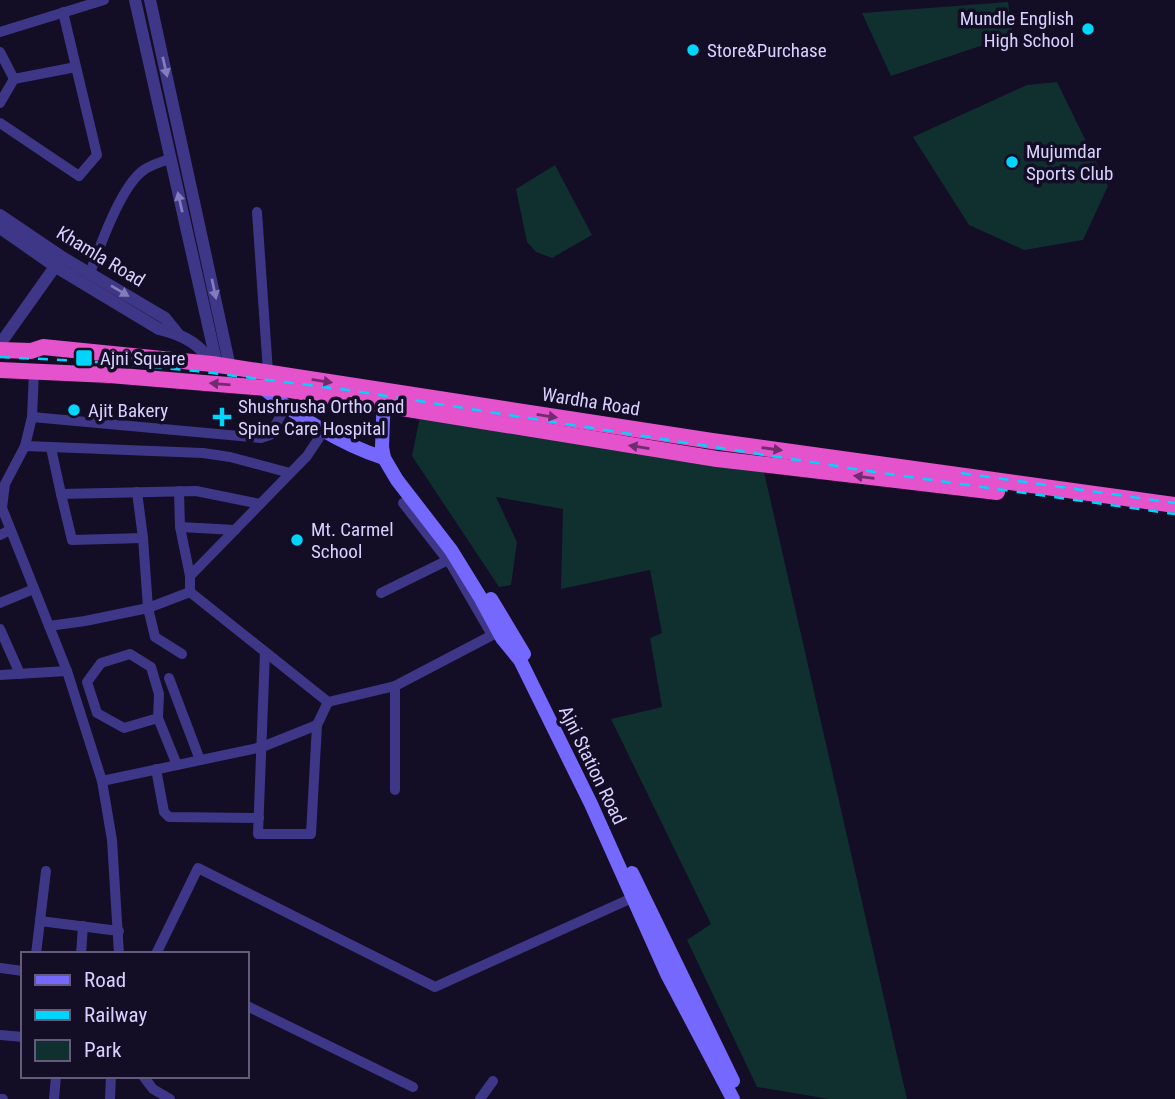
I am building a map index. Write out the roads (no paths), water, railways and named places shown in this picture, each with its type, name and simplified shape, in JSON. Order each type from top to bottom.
[{"type":"highway","name":"Wardha Road","points":[[43,347],[219,365],[265,380]]},
{"type":"highway","points":[[0,350],[31,351],[43,347]]},
{"type":"highway","name":"Wardha Road","points":[[0,370],[265,380],[1175,505]]},
{"type":"highway","name":"Wardha Road","points":[[388,399],[717,459],[1175,514]]},
{"type":"main road","points":[[265,380],[286,406],[355,449],[390,464],[388,399]]},
{"type":"main road","name":"Ajni Station Road","points":[[390,464],[461,553],[500,631],[520,660],[727,1079],[733,1099]]},
{"type":"main road","name":"Ajni Station Road","points":[[727,1079],[742,1099]]},
{"type":"street","points":[[0,32],[104,0]]},
{"type":"street","points":[[135,0],[170,159],[218,337]]},
{"type":"street","points":[[150,0],[218,337],[219,365]]},
{"type":"street","points":[[0,123],[79,176],[97,155],[63,12]]},
{"type":"street","points":[[0,52],[14,79]]},
{"type":"street","points":[[0,103],[14,79],[76,67]]},
{"type":"street","points":[[90,273],[130,184],[142,171],[170,159]]},
{"type":"street","points":[[257,212],[265,380]]},
{"type":"street","name":"Khamla Road","points":[[0,215],[59,262],[90,273],[165,318],[178,334]]},
{"type":"street","name":"Khamla Road","points":[[0,228],[59,262],[159,329],[178,334],[206,351],[219,365]]},
{"type":"street","points":[[0,344],[59,262]]},
{"type":"street","name":"Wardha Road","points":[[0,344],[43,347]]},
{"type":"street","points":[[34,372],[32,417],[25,446],[5,484],[2,508],[5,533],[34,589],[68,671],[102,781],[113,840],[119,952]]},
{"type":"street","points":[[32,417],[261,438],[270,435],[286,406]]},
{"type":"street","points":[[190,576],[307,456],[325,429]]},
{"type":"street","points":[[25,446],[203,453],[290,473]]},
{"type":"street","points":[[51,447],[72,540],[144,538]]},
{"type":"street","points":[[179,491],[180,527],[190,576],[190,592]]},
{"type":"street","points":[[61,494],[196,491],[260,504]]},
{"type":"street","points":[[136,492],[144,538],[148,608],[155,637],[181,654]]},
{"type":"street","points":[[328,702],[395,686],[500,631],[403,503]]},
{"type":"street","points":[[180,527],[235,530]]},
{"type":"street","points":[[381,593],[448,560]]},
{"type":"street","points":[[0,603],[34,589]]},
{"type":"street","points":[[49,626],[148,608],[190,592]]},
{"type":"street","points":[[190,592],[328,702]]},
{"type":"street","points":[[0,629],[20,674]]},
{"type":"street","points":[[265,652],[258,834],[311,834],[317,725],[328,702]]},
{"type":"street","points":[[158,718],[124,728],[97,713],[87,682],[101,663],[130,654],[151,667],[159,694],[158,718],[177,765]]},
{"type":"street","points":[[0,675],[68,671]]},
{"type":"street","points":[[169,678],[200,760]]},
{"type":"street","points":[[395,686],[395,790]]},
{"type":"street","points":[[76,698],[90,693]]},
{"type":"street","points":[[102,781],[262,747],[317,725]]},
{"type":"street","points":[[156,769],[164,812],[169,817],[259,818]]},
{"type":"street","points":[[157,952],[198,868],[435,987],[634,893]]},
{"type":"street","points":[[36,952],[46,871]]},
{"type":"street","points":[[40,921],[119,931]]},
{"type":"street","points":[[81,952],[83,926]]},
{"type":"street","points":[[0,968],[21,971]]},
{"type":"street","points":[[248,1006],[413,1087]]},
{"type":"street","points":[[0,1035],[21,1037]]},
{"type":"street","points":[[54,1099],[56,1078]]},
{"type":"street","points":[[110,1099],[111,1078]]},
{"type":"street","points":[[144,1078],[153,1089],[170,1099]]},
{"type":"street","points":[[480,1099],[493,1081]]},
{"type":"railway","points":[[0,357],[196,371],[348,390],[875,472],[1175,514]]},
{"type":"railway","points":[[961,473],[1175,503]]},
{"type":"place","name":"Mundle English High School","points":[[1088,29]]},
{"type":"place","name":"Store&Purchase","points":[[693,50]]},
{"type":"place","name":"Mujumdar Sports Club","points":[[1012,162]]},
{"type":"place","name":"Ajni Square","points":[[84,358]]},
{"type":"place","name":"Ajit Bakery","points":[[74,410]]},
{"type":"place","name":"Shushrusha Ortho and Spine Care Hospital","points":[[222,417]]},
{"type":"place","name":"Mt. Carmel School","points":[[297,540]]}]
